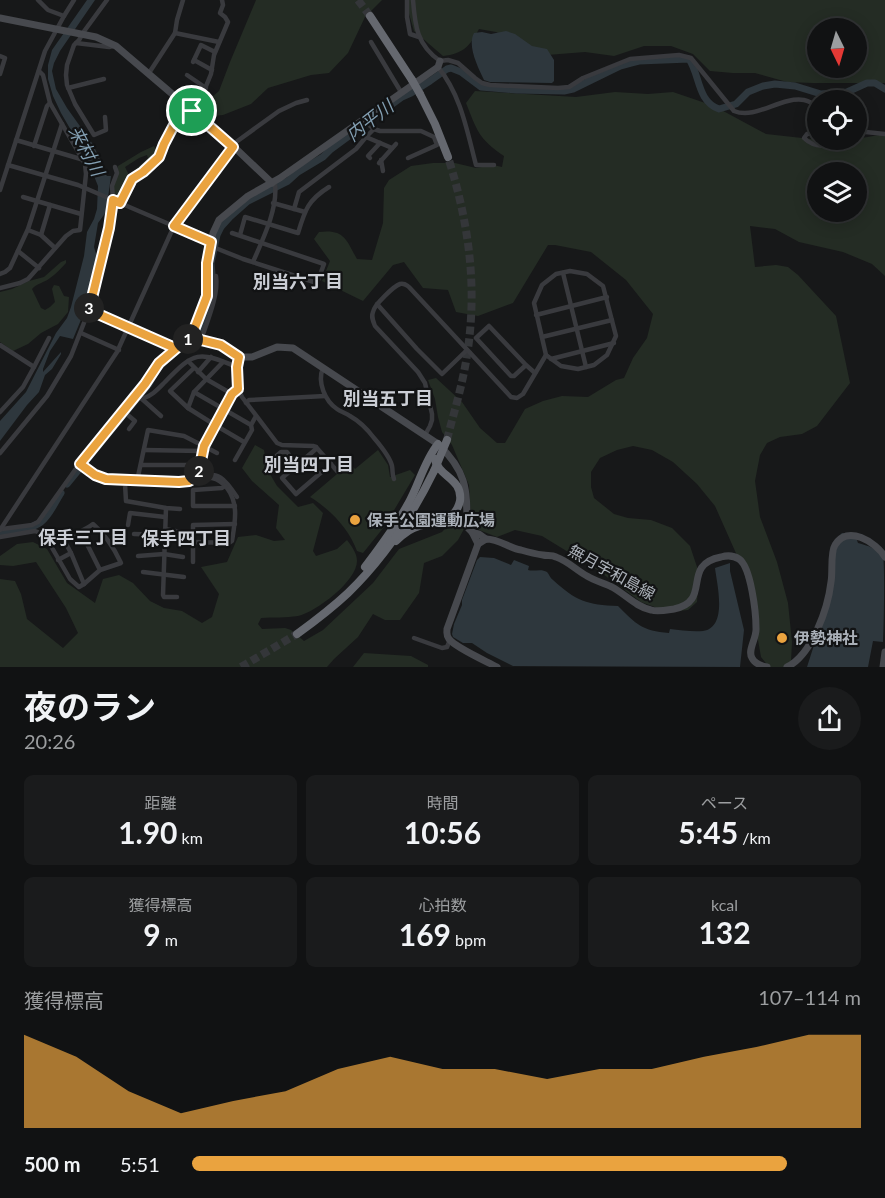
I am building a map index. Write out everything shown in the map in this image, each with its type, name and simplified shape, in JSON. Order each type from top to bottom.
[{"type":"highway","points":[[370,16],[420,94],[448,157]]},
{"type":"highway","points":[[378,560],[408,519],[434,471],[447,440]]},
{"type":"highway","points":[[297,634],[349,592],[408,530],[440,522],[458,508],[460,494],[457,486],[436,466],[438,444]]},
{"type":"highway","points":[[323,615],[356,579],[380,547],[407,506],[431,453],[438,444]]},
{"type":"street","points":[[38,0],[48,10],[64,16]]},
{"type":"street","points":[[0,190],[45,51],[74,0]]},
{"type":"street","points":[[105,117],[106,130],[94,135],[75,104],[68,88],[66,75],[72,48],[107,0]]},
{"type":"street","points":[[149,73],[175,33],[183,0]]},
{"type":"street","points":[[120,203],[132,179],[159,157],[174,125],[192,111],[206,88],[215,52],[228,22],[220,13],[222,0]]},
{"type":"street","points":[[407,0],[410,33],[419,37]]},
{"type":"street","points":[[413,0],[419,37],[441,68],[460,103],[476,165],[494,165]]},
{"type":"street","points":[[0,18],[106,40],[149,73],[233,146],[274,187],[268,223],[253,262]]},
{"type":"street","points":[[175,33],[219,42]]},
{"type":"street","points":[[371,42],[401,92]]},
{"type":"street","points":[[76,43],[116,46]]},
{"type":"street","points":[[212,70],[194,61],[201,45],[215,52]]},
{"type":"street","points":[[0,56],[5,58],[0,74]]},
{"type":"street","points":[[197,337],[207,296],[207,263],[213,246],[215,227],[219,220],[248,196],[274,187],[401,92],[441,68],[448,60],[458,63],[482,83],[558,88],[569,87],[584,78],[630,59],[686,56],[694,60],[734,111],[744,113],[786,101],[807,101]]},
{"type":"street","points":[[0,288],[28,279],[66,236],[73,231],[80,230],[85,189],[84,160],[50,103],[44,75],[39,71]]},
{"type":"street","points":[[186,75],[206,88]]},
{"type":"street","points":[[68,88],[104,79]]},
{"type":"street","points":[[1,530],[119,350],[174,226],[233,146],[279,111],[307,100]]},
{"type":"street","points":[[34,146],[46,106],[50,103]]},
{"type":"street","points":[[364,121],[380,131],[421,131],[434,137],[437,145],[408,158]]},
{"type":"street","points":[[0,274],[10,268],[28,230],[62,124]]},
{"type":"street","points":[[294,209],[299,192],[356,149],[373,128]]},
{"type":"street","points":[[867,132],[885,134]]},
{"type":"street","points":[[366,137],[394,146],[380,161],[383,171]]},
{"type":"street","points":[[16,140],[84,160]]},
{"type":"street","points":[[370,158],[368,156],[380,143]]},
{"type":"street","points":[[8,165],[85,189],[174,226],[213,246],[317,283],[324,264],[232,233]]},
{"type":"street","points":[[0,453],[47,396],[71,356],[81,333],[89,310],[109,228],[112,186],[117,173],[116,167]]},
{"type":"street","points":[[0,169],[6,171]]},
{"type":"street","points":[[240,236],[245,217],[298,233],[310,202],[329,187]]},
{"type":"street","points":[[23,197],[81,214]]},
{"type":"street","points":[[273,203],[305,212]]},
{"type":"street","points":[[41,235],[50,205]]},
{"type":"street","points":[[28,230],[41,235],[55,248]]},
{"type":"street","points":[[18,251],[39,268]]},
{"type":"street","points":[[570,271],[587,274],[603,286],[616,336],[607,355],[594,365],[578,369],[561,366],[549,357],[534,303],[542,285],[556,274],[563,273],[570,271]]},
{"type":"street","points":[[563,273],[586,367]]},
{"type":"street","points":[[1,530],[38,522],[139,397],[159,363],[175,348],[197,337],[215,296],[216,276]]},
{"type":"street","points":[[425,435],[430,426],[432,414],[425,383],[372,320],[372,313],[377,304],[398,285],[408,286],[511,397],[521,396],[535,373],[549,357],[614,343]]},
{"type":"street","points":[[536,315],[606,297]]},
{"type":"street","points":[[377,304],[442,374],[467,350]]},
{"type":"street","points":[[89,310],[175,348]]},
{"type":"street","points":[[542,337],[612,320]]},
{"type":"street","points":[[526,365],[511,376],[476,338],[489,326],[535,373]]},
{"type":"street","points":[[81,333],[119,350]]},
{"type":"street","points":[[197,337],[221,345],[239,357],[252,357],[277,347],[293,348],[438,444],[462,476],[466,492],[466,524],[478,544]]},
{"type":"street","points":[[0,412],[23,387],[49,338]]},
{"type":"street","points":[[0,345],[34,367]]},
{"type":"street","points":[[139,397],[152,396],[179,368],[188,361],[200,357],[211,357],[237,367]]},
{"type":"street","points":[[211,357],[170,392],[188,408],[244,442]]},
{"type":"street","points":[[239,357],[238,389],[277,443],[314,446],[337,471]]},
{"type":"street","points":[[188,361],[206,378],[232,394]]},
{"type":"street","points":[[188,408],[194,392],[223,362]]},
{"type":"street","points":[[324,368],[321,373],[325,396],[338,410],[350,416],[373,437],[391,463],[394,479]]},
{"type":"street","points":[[198,476],[203,448],[232,394],[238,389]]},
{"type":"street","points":[[194,392],[251,425]]},
{"type":"street","points":[[246,403],[249,400],[325,396]]},
{"type":"street","points":[[139,397],[161,416]]},
{"type":"street","points":[[124,413],[135,422],[129,429]]},
{"type":"street","points":[[235,460],[252,430],[251,425],[256,416]]},
{"type":"street","points":[[137,481],[148,430],[184,436],[203,448],[217,453]]},
{"type":"street","points":[[316,447],[282,478],[296,494],[331,464]]},
{"type":"street","points":[[144,450],[203,448]]},
{"type":"street","points":[[273,459],[281,452],[287,452],[297,465]]},
{"type":"street","points":[[82,465],[101,478],[103,482],[125,484],[126,501],[180,508]]},
{"type":"street","points":[[141,465],[200,465]]},
{"type":"street","points":[[189,481],[208,474],[220,476],[237,498]]},
{"type":"street","points":[[101,478],[137,481],[189,481],[213,478],[222,483],[236,506],[232,541],[229,543],[194,542]]},
{"type":"street","points":[[225,486],[193,490],[193,506],[236,506]]},
{"type":"street","points":[[166,508],[163,595],[164,597],[177,597]]},
{"type":"street","points":[[128,525],[130,513],[165,517]]},
{"type":"street","points":[[0,537],[38,531],[51,546],[70,579],[79,587],[84,584],[100,570],[121,563],[107,537],[93,524],[64,540],[84,584]]},
{"type":"street","points":[[193,562],[193,525],[235,524]]},
{"type":"street","points":[[81,532],[100,570]]},
{"type":"street","points":[[134,534],[180,532]]},
{"type":"street","points":[[472,532],[486,539],[478,544],[447,629],[447,637],[497,667]]},
{"type":"street","points":[[787,667],[806,651],[818,629],[831,584],[834,546],[842,537],[858,536],[878,548],[885,557]]},
{"type":"street","name":"無月宇和島線","points":[[486,539],[519,550],[557,557],[589,578],[613,587],[642,607],[652,611],[668,610],[687,603],[696,591],[702,565],[712,559],[733,556],[742,561],[751,582],[757,629],[750,657],[767,667]]},
{"type":"street","points":[[58,560],[70,554]]},
{"type":"street","points":[[138,556],[164,554],[183,557]]},
{"type":"street","points":[[143,572],[184,577]]},
{"type":"street","points":[[414,638],[442,648],[447,647],[450,640]]},
{"type":"street","points":[[883,667],[885,652]]},
{"type":"shaded area","points":[[256,0],[382,0],[365,17],[348,53],[329,73],[311,75],[268,88],[251,104],[223,115],[204,117],[199,112],[200,107],[219,91]]},
{"type":"shaded area","points":[[405,0],[885,0],[885,83],[787,82],[755,73],[710,71],[693,54],[671,46],[644,46],[614,56],[585,52],[547,55],[496,32],[479,29],[461,51],[443,56],[414,31]]},
{"type":"shaded area","points":[[475,91],[576,97],[615,92],[648,94],[673,92],[714,106],[766,134],[807,139],[807,150],[867,150],[867,137],[885,134],[885,276],[872,264],[843,252],[799,242],[775,229],[750,226],[755,267],[776,265],[788,267],[836,316],[850,383],[817,426],[802,434],[780,437],[767,443],[760,455],[755,481],[760,517],[777,562],[788,603],[792,642],[791,661],[784,667],[769,667],[761,657],[749,589],[743,569],[715,506],[697,484],[673,462],[652,450],[633,446],[600,458],[591,472],[591,487],[594,498],[614,514],[651,520],[672,528],[690,546],[699,573],[697,602],[688,610],[668,612],[641,602],[596,569],[542,536],[515,530],[497,537],[479,530],[471,521],[469,485],[452,445],[442,432],[435,399],[428,380],[436,378],[462,402],[480,428],[497,443],[505,443],[525,409],[562,396],[588,397],[616,380],[624,378],[633,358],[647,338],[653,314],[626,280],[591,252],[548,245],[513,303],[478,316],[456,312],[448,290],[423,288],[404,262],[393,265],[363,301],[322,281],[330,261],[314,239],[319,232],[339,234],[347,241],[357,259],[372,260],[383,223],[384,188],[389,180],[411,166],[455,163],[476,168],[493,165],[502,167],[504,156],[480,134],[466,103]]},
{"type":"shaded area","points":[[154,146],[158,154],[142,171],[134,175],[134,171],[148,158],[147,155],[125,167],[130,177],[125,190],[119,196],[114,193],[118,166]]},
{"type":"shaded area","points":[[66,260],[66,263],[54,275],[32,289],[41,308],[45,310],[55,302],[52,289],[54,285],[59,286],[64,296],[69,297],[68,312],[58,324],[13,351],[0,342],[0,292],[44,277]]},
{"type":"shaded area","points":[[255,445],[264,450],[267,469],[277,486],[298,507],[313,503],[323,513],[313,551],[316,556],[337,549],[347,540],[357,561],[355,569],[343,586],[325,602],[298,616],[261,618],[258,624],[262,629],[285,628],[304,641],[323,630],[373,583],[399,549],[442,532],[453,520],[462,519],[464,529],[458,540],[442,556],[424,563],[419,593],[400,620],[385,620],[373,614],[358,637],[327,667],[0,667],[0,579],[15,581],[21,594],[27,619],[63,648],[78,633],[66,608],[36,562],[13,566],[0,565],[0,556],[17,544],[33,542],[47,549],[67,583],[95,603],[103,579],[119,575],[133,583],[150,601],[164,608],[182,611],[202,623],[212,617],[219,594],[201,567],[227,562],[238,537],[256,535],[274,541],[285,540],[276,528],[279,505],[252,481],[242,468]]},
{"type":"shaded area","points":[[378,450],[388,465],[390,477],[410,470],[415,475],[384,527],[363,553],[357,551],[338,520],[310,497],[350,463],[355,469]]},
{"type":"shaded area","points":[[364,653],[411,656],[428,667],[353,667]]},
{"type":"water","name":"来村川","points":[[87,0],[95,0],[60,51],[52,71],[56,89],[92,143],[101,161],[102,170],[107,176],[111,176],[106,212],[98,223],[94,247],[97,257],[92,284],[85,310],[73,339],[60,336],[50,351],[43,372],[61,352],[61,354],[52,369],[45,375],[39,392],[0,441],[0,421],[26,392],[56,333],[67,318],[84,256],[87,232],[97,209],[98,186],[86,156],[53,96],[48,79],[48,65],[52,50]]},
{"type":"water","points":[[506,31],[515,34],[532,46],[547,49],[554,60],[554,81],[552,83],[484,80],[473,50],[474,33],[491,34]]},
{"type":"water","points":[[842,533],[855,535],[858,543],[875,549],[883,556],[883,642],[873,641],[868,667],[807,667],[822,620],[839,536]]},
{"type":"water","points":[[480,557],[494,558],[511,565],[514,560],[529,566],[528,570],[545,571],[561,587],[582,600],[618,606],[640,626],[669,633],[670,629],[703,631],[711,628],[716,622],[719,604],[715,568],[730,563],[744,630],[740,667],[513,666],[472,643],[463,643],[452,634],[462,600]]},
{"type":"waterway","name":"内平川","points":[[67,484],[149,384],[158,368],[183,345],[194,341],[211,296],[213,286],[211,263],[217,235],[230,217],[248,201],[288,181],[402,97],[447,69],[451,68],[461,72],[481,87],[564,91],[631,63],[689,59],[703,94],[712,105],[719,109],[736,104],[748,92],[775,84],[795,86],[821,94],[847,92],[867,83],[875,83],[885,89]]},
{"type":"waterway","name":"内平川","points":[[0,534],[37,525],[50,512],[61,493]]},
{"type":"tunnel","points":[[358,0],[370,16]]},
{"type":"tunnel","points":[[447,440],[466,360],[472,302],[468,244],[457,186],[448,157]]},
{"type":"tunnel","points":[[241,667],[297,634]]},
{"type":"place","name":"保手公園運動広場","points":[[355,520]]},
{"type":"place","name":"伊勢神社","points":[[782,638]]},
{"type":"district","name":"別当六丁目","points":[[298,282]]},
{"type":"district","name":"別当五丁目","points":[[388,399]]},
{"type":"district","name":"別当四丁目","points":[[309,465]]},
{"type":"district","name":"保手三丁目","points":[[83,538]]},
{"type":"district","name":"保手四丁目","points":[[186,539]]},
{"type":"route","points":[[192,111],[174,125],[159,157],[132,179],[120,203],[113,200],[109,228],[89,310],[175,348],[192,335],[221,345],[239,357],[238,389],[232,394],[208,436],[202,451],[198,476],[189,481],[179,482],[101,478],[80,464],[145,384],[159,363],[175,348],[188,339],[192,335],[207,296],[207,263],[211,242],[174,226],[233,147],[192,111]]}]
